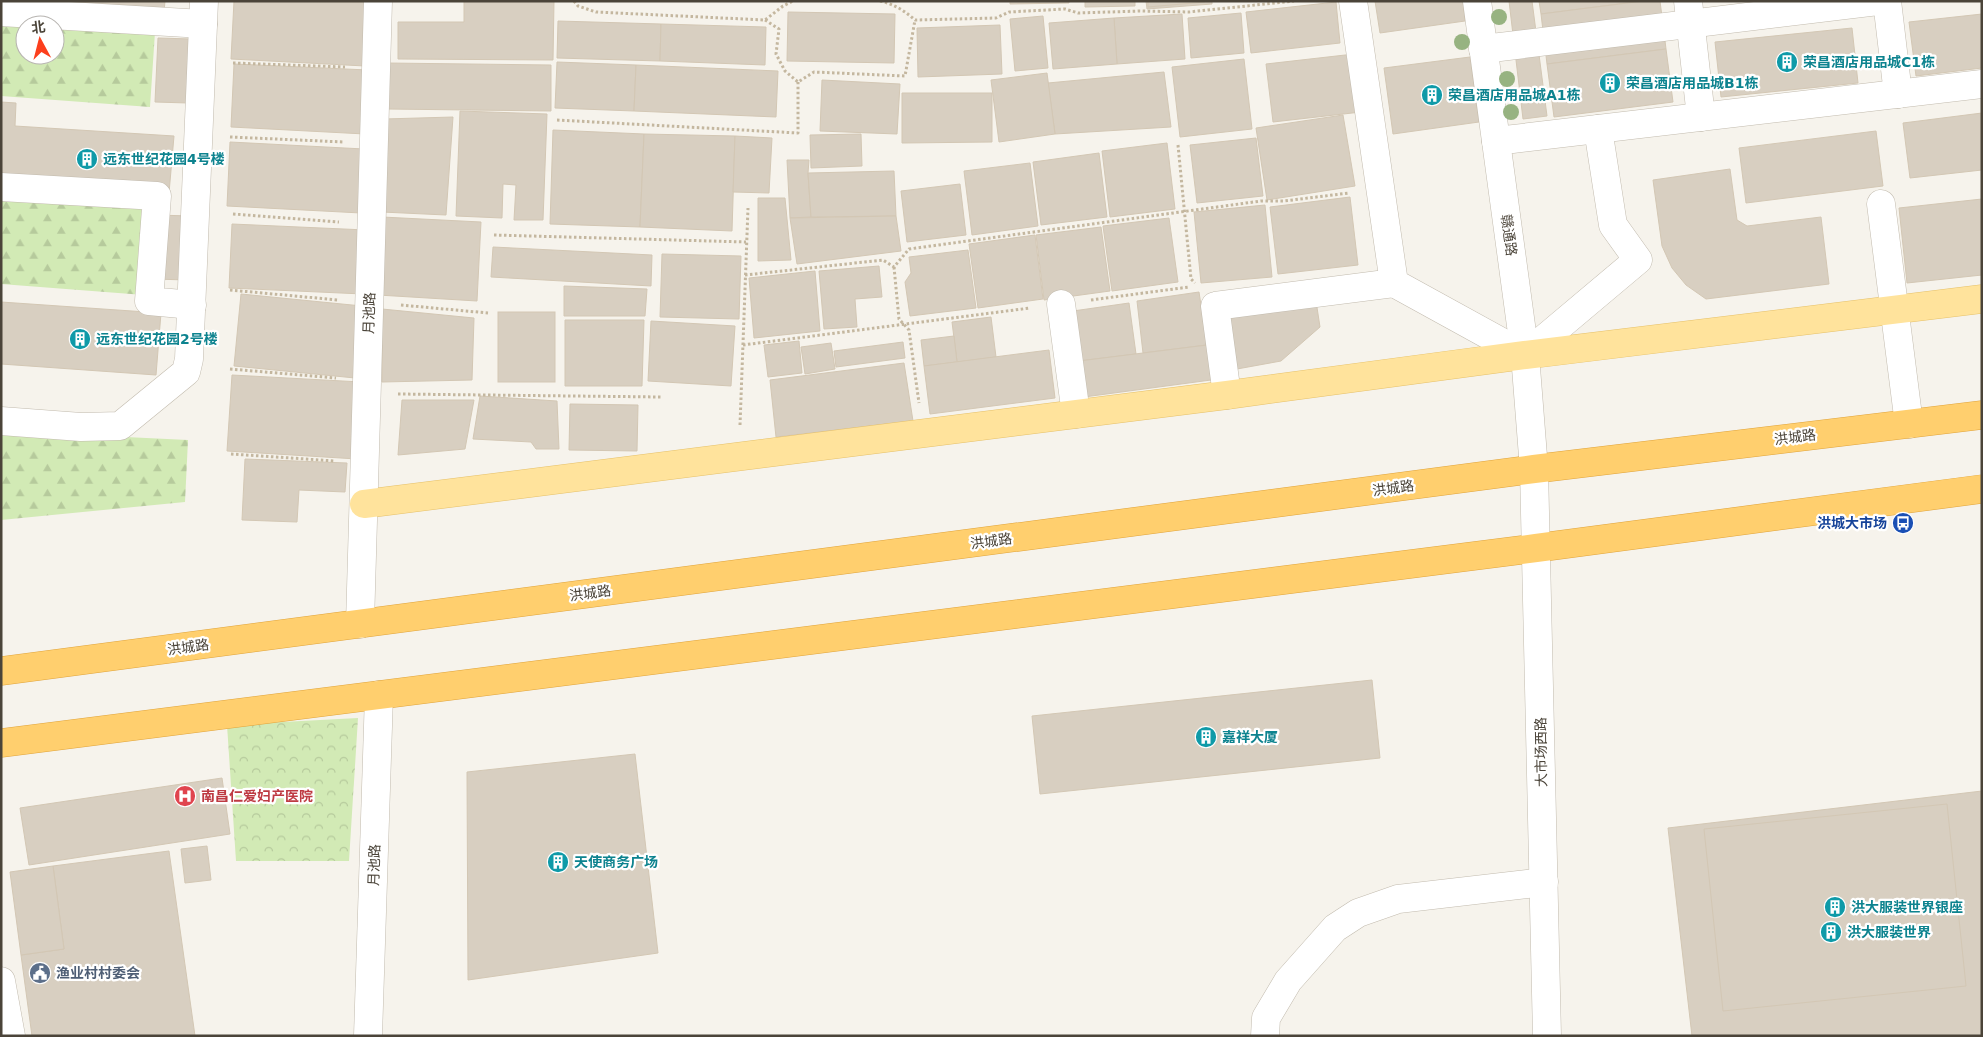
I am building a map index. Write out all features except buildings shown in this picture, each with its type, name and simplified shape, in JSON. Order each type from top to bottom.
[{"type":"highway","name":"洪城路","points":[[1,671],[1534,469],[1982,415]]},
{"type":"highway","points":[[1,743],[1536,548],[1982,489]]},
{"type":"main road","points":[[364,504],[1227,395],[1525,355],[1982,299]]},
{"type":"street","name":"月池路","points":[[360,624],[378,1]]},
{"type":"street","points":[[1354,1],[1394,283]]},
{"type":"street","name":"赣通路","points":[[1477,1],[1525,355],[1534,469]]},
{"type":"street","points":[[1483,49],[1689,12],[1878,1]]},
{"type":"street","points":[[1887,1],[1898,94]]},
{"type":"street","points":[[1,12],[204,12],[192,305],[189,359],[186,372],[120,426],[81,427],[1,422]]},
{"type":"street","points":[[1689,12],[1701,117]]},
{"type":"street","points":[[1496,141],[1982,84]]},
{"type":"street","points":[[1227,395],[1215,306],[1394,283],[1525,355],[1638,260],[1614,225],[1598,129]]},
{"type":"street","points":[[1,187],[158,196],[149,302],[192,305]]},
{"type":"street","points":[[1881,204],[1909,424]]},
{"type":"street","points":[[1062,304],[1076,414]]},
{"type":"street","name":"大市场西路","points":[[1534,469],[1547,1036]]},
{"type":"street","name":"月池路","points":[[368,1036],[379,695]]},
{"type":"street","points":[[1266,1036],[1266,1018],[1288,981],[1335,928],[1358,913],[1398,900],[1544,882]]},
{"type":"street","points":[[1,981],[12,1036]]},
{"type":"path","points":[[557,120],[798,133],[798,82],[785,71],[776,54],[779,29],[765,20],[596,12],[578,6],[574,1]]},
{"type":"path","points":[[765,20],[793,1]]},
{"type":"path","points":[[880,1],[888,2],[904,10],[915,20],[996,18],[1009,12],[1064,9],[1078,13],[1189,12],[1294,1]]},
{"type":"path","points":[[798,82],[814,72],[905,76],[915,20]]},
{"type":"path","points":[[228,63],[376,69]]},
{"type":"path","points":[[229,137],[374,143]]},
{"type":"path","points":[[742,345],[1197,286],[1190,279],[1178,144]]},
{"type":"path","points":[[922,434],[910,330],[899,319],[894,267],[909,249],[1261,201],[1284,202],[1352,193],[1382,206]]},
{"type":"path","points":[[739,457],[748,208]]},
{"type":"path","points":[[233,214],[372,224]]},
{"type":"path","points":[[494,235],[746,242]]},
{"type":"path","points":[[745,274],[883,260],[894,267]]},
{"type":"path","points":[[230,369],[367,388],[661,396]]},
{"type":"path","points":[[232,454],[351,462],[364,466]]},
{"type":"green space","points":[[1,20],[15,21],[15,65],[65,65],[65,25],[155,32],[150,107],[1,96]]},
{"type":"green space","points":[[1,192],[151,199],[144,295],[1,284]]},
{"type":"green space","points":[[1,431],[188,440],[185,502],[1,520]]},
{"type":"green space","points":[[358,718],[349,861],[236,861],[227,725]]},
{"type":"place","name":"荣昌酒店用品城C1栋","points":[[1787,62]]},
{"type":"place","name":"荣昌酒店用品城B1栋","points":[[1610,83]]},
{"type":"place","name":"荣昌酒店用品城A1栋","points":[[1432,95]]},
{"type":"place","name":"远东世纪花园4号楼","points":[[87,159]]},
{"type":"place","name":"远东世纪花园2号楼","points":[[80,339]]},
{"type":"place","name":"洪城大市场","points":[[1903,523]]},
{"type":"place","name":"嘉祥大厦","points":[[1206,737]]},
{"type":"place","name":"南昌仁爱妇产医院","points":[[185,796]]},
{"type":"place","name":"天使商务广场","points":[[558,862]]},
{"type":"place","name":"洪大服装世界银座","points":[[1835,907]]},
{"type":"place","name":"洪大服装世界","points":[[1831,932]]},
{"type":"place","name":"渔业村村委会","points":[[40,973]]}]
